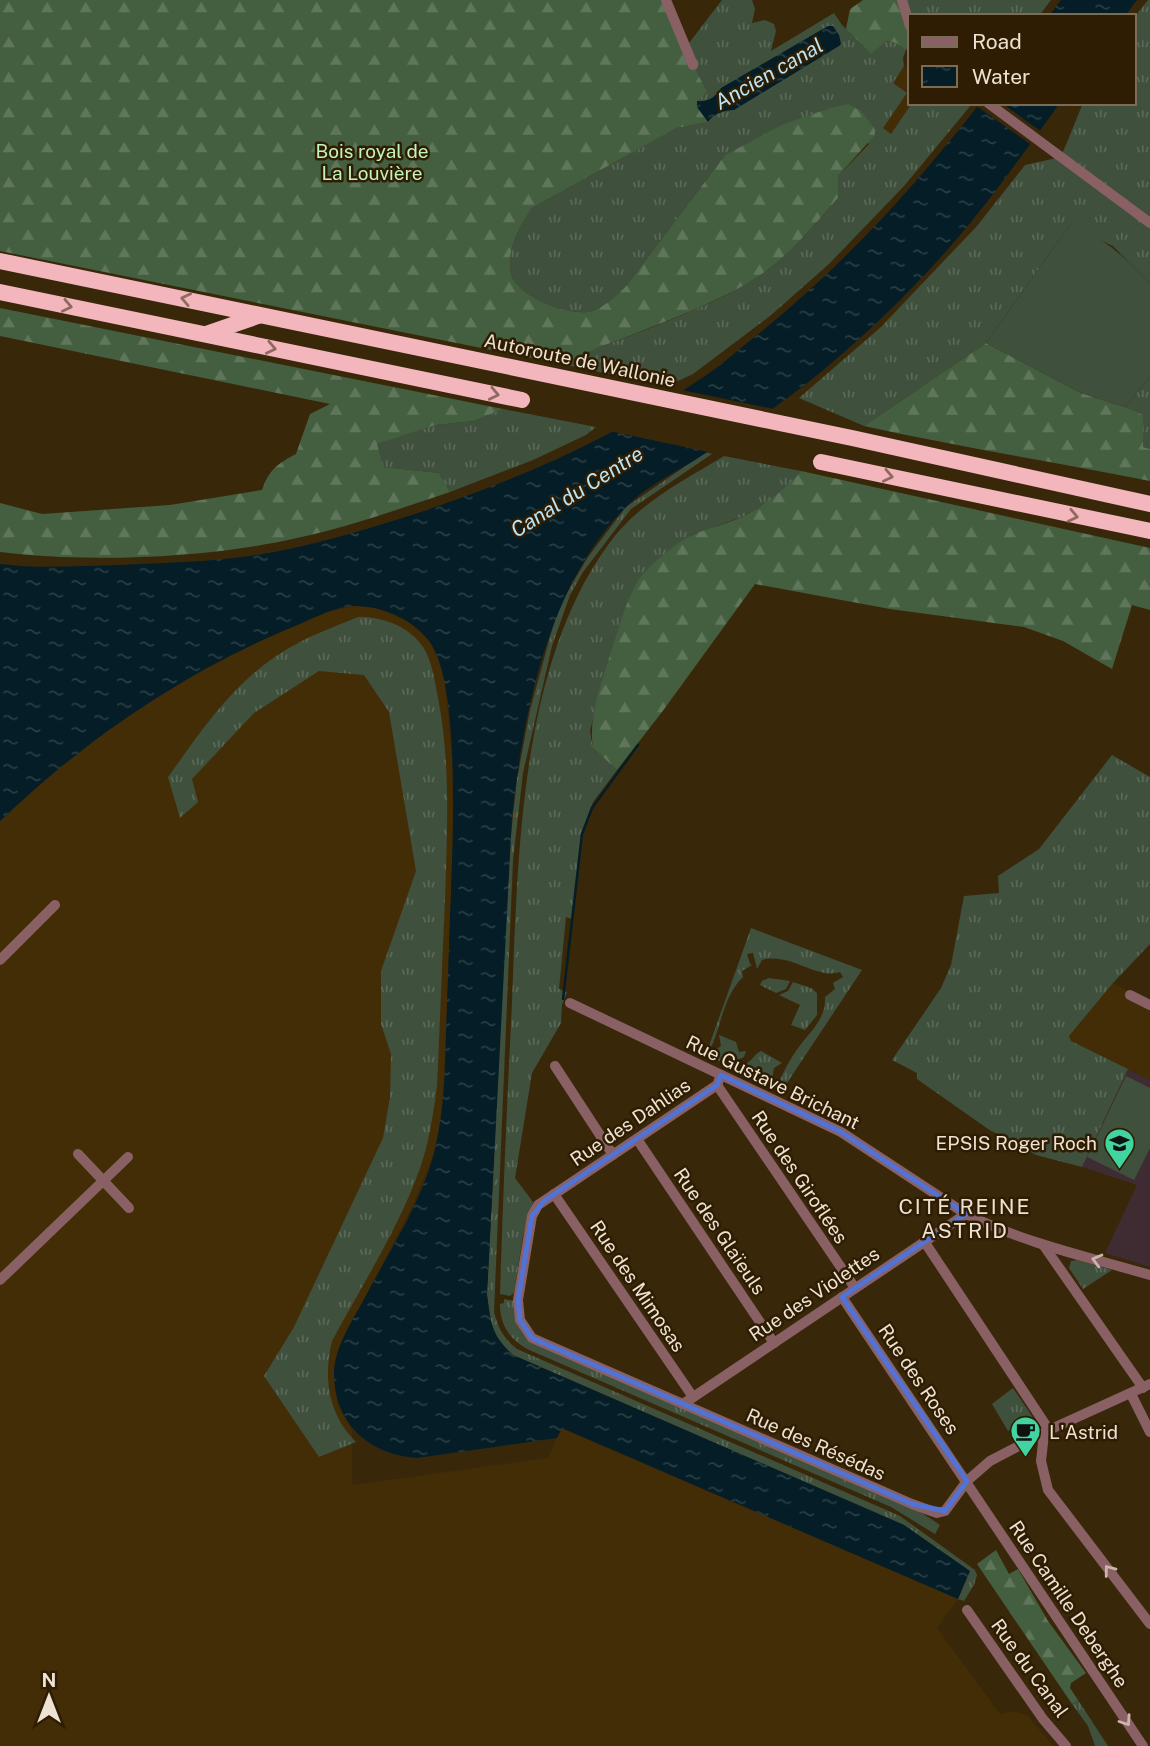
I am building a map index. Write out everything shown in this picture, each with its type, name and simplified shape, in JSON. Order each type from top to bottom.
[{"type":"highway","name":"Autoroute de Wallonie","points":[[0,261],[852,438],[1147,505]]},
{"type":"highway","points":[[0,292],[522,400]]},
{"type":"highway","points":[[204,334],[260,315]]},
{"type":"highway","points":[[821,462],[1150,531]]},
{"type":"street","points":[[666,0],[693,65]]},
{"type":"street","points":[[902,0],[908,20]]},
{"type":"street","points":[[991,105],[1150,223]]},
{"type":"street","points":[[0,960],[55,905]]},
{"type":"street","points":[[1130,995],[1150,1005]]},
{"type":"street","name":"Rue Gustave Brichant","points":[[570,1003],[719,1080],[841,1132],[966,1214],[1044,1245],[1150,1275]]},
{"type":"street","points":[[555,1066],[613,1155]]},
{"type":"street","name":"Rue des Dahlias","points":[[682,1404],[533,1338],[520,1321],[518,1300],[533,1216],[538,1205],[719,1080]]},
{"type":"street","name":"Rue des Giroflées","points":[[719,1080],[855,1288]]},
{"type":"street","name":"Rue des Glaïeuls","points":[[637,1139],[774,1343]]},
{"type":"street","points":[[78,1154],[129,1208]]},
{"type":"street","points":[[0,1280],[128,1157]]},
{"type":"street","name":"Rue des Mimosas","points":[[554,1194],[693,1397]]},
{"type":"street","name":"Rue des Violettes","points":[[682,1404],[966,1214]]},
{"type":"street","points":[[924,1241],[1047,1432],[1041,1461],[1048,1490],[1150,1624]]},
{"type":"street","points":[[967,1481],[990,1461],[1147,1386],[1044,1245]]},
{"type":"street","name":"Rue des Roses","points":[[842,1297],[967,1481]]},
{"type":"street","points":[[1131,1394],[1150,1432]]},
{"type":"street","name":"Rue des Résédas","points":[[682,1404],[937,1513],[945,1511],[967,1481]]},
{"type":"street","name":"Rue Camille Deberghe","points":[[967,1481],[1143,1746]]},
{"type":"street","name":"Rue du Canal","points":[[967,1610],[1042,1718],[1066,1746]]},
{"type":"highlighted area","points":[[721,1075],[841,1132],[966,1214],[842,1297],[967,1481],[945,1511],[912,1504],[532,1338],[520,1320],[518,1300],[532,1216],[544,1201],[717,1085]]},
{"type":"shaded area","points":[[904,66],[908,69],[908,105],[911,105],[891,134],[882,128],[907,93],[892,83]]},
{"type":"shaded area","points":[[354,606],[375,608],[408,621],[429,641],[444,671],[452,757],[453,842],[443,1110],[434,1153],[413,1205],[342,1342],[334,1370],[337,1403],[352,1430],[352,1485],[548,1458],[561,1428],[958,1599],[937,1628],[1000,1714],[1014,1711],[1028,1716],[1053,1746],[0,1746],[0,821],[86,746],[183,680],[248,646],[328,612]]},
{"type":"shaded area","points":[[1113,983],[1133,993],[1150,1010],[1150,1080],[1071,1041],[1069,1036]]},
{"type":"shaded area","name":"EPSIS Roger Roch","points":[[1128,1069],[1150,1080],[1150,1267],[1105,1253],[1137,1185],[1082,1167]]},
{"type":"green space","name":"Bois royal de La Louvière","points":[[0,0],[666,0],[687,53],[707,92],[697,101],[697,107],[708,122],[677,128],[532,208],[512,247],[511,273],[522,289],[555,307],[579,312],[599,308],[627,285],[725,155],[782,125],[848,104],[861,111],[874,128],[875,135],[838,176],[838,198],[798,242],[765,272],[707,304],[561,364],[0,251]]},
{"type":"green space","points":[[722,0],[752,0],[755,9],[752,23],[765,20],[774,24],[776,31],[771,51],[834,13],[870,53],[886,41],[896,43],[906,50],[904,66],[893,83],[907,93],[883,128],[891,134],[911,105],[971,105],[905,185],[829,264],[770,316],[693,374],[667,386],[561,364],[683,315],[730,293],[765,272],[798,242],[838,198],[838,176],[869,144],[827,109],[782,126],[725,155],[627,285],[604,305],[588,312],[579,312],[555,307],[532,296],[515,281],[511,273],[510,255],[519,230],[532,208],[677,128],[707,122],[697,107],[687,53],[689,43]]},
{"type":"green space","points":[[863,0],[902,0],[908,19],[906,50],[896,43],[886,41],[871,54],[846,29],[850,9]]},
{"type":"green space","points":[[902,0],[1051,0],[1040,14],[909,14]]},
{"type":"green space","points":[[1150,0],[1150,284],[1113,246],[1069,226],[986,343],[864,426],[799,398],[881,327],[977,226],[1025,165],[1061,157],[1082,105],[1136,105],[1136,15]]},
{"type":"green space","points":[[1069,226],[1094,236],[1114,249],[1150,284],[1150,377],[1125,407],[1081,393],[986,343]]},
{"type":"green space","points":[[0,308],[503,409],[474,421],[436,425],[377,444],[383,467],[439,473],[450,492],[336,529],[263,545],[149,557],[72,557],[0,552],[0,503],[42,514],[170,505],[262,490],[274,468],[296,454],[310,414],[330,404],[0,336]]},
{"type":"green space","points":[[986,343],[1081,393],[1143,415],[1143,447],[1150,449],[1150,481],[864,426]]},
{"type":"green space","points":[[1150,377],[1150,449],[1143,447],[1143,416],[1125,407]]},
{"type":"green space","points":[[503,409],[596,427],[586,435],[533,460],[450,492],[439,473],[383,467],[376,444],[436,425],[474,421]]},
{"type":"green space","points":[[706,452],[712,454],[631,509],[583,572],[570,595],[552,646],[523,773],[513,860],[494,1312],[502,1333],[517,1349],[900,1516],[975,1570],[977,1575],[974,1585],[964,1601],[958,1599],[969,1571],[904,1525],[513,1355],[496,1335],[491,1321],[487,1295],[509,853],[517,779],[530,710],[558,608],[588,557],[626,507]]},
{"type":"green space","points":[[724,456],[801,471],[769,502],[742,517],[691,535],[637,583],[622,620],[601,685],[590,731],[593,748],[617,770],[593,802],[584,827],[572,919],[566,917],[559,989],[567,992],[562,1005],[561,1023],[532,1073],[515,1178],[533,1202],[523,1236],[514,1293],[510,1296],[500,1294],[517,888],[529,766],[540,705],[556,648],[579,594],[608,545],[632,517],[646,506]]},
{"type":"green space","points":[[801,471],[1150,548],[1150,610],[1132,605],[1112,669],[1063,641],[1024,627],[890,609],[755,584],[617,770],[593,748],[592,725],[603,678],[636,584],[653,564],[678,544],[692,535],[751,512],[774,497]]},
{"type":"green space","points":[[358,617],[387,621],[414,636],[426,652],[438,698],[445,748],[447,799],[437,1086],[425,1150],[410,1193],[390,1236],[332,1341],[328,1369],[330,1395],[339,1420],[356,1442],[319,1457],[264,1376],[294,1327],[383,1138],[390,1097],[391,1054],[381,1024],[381,971],[416,871],[389,712],[364,675],[319,671],[254,713],[192,779],[198,802],[180,818],[168,777],[225,702],[258,670],[298,643]]},
{"type":"green space","points":[[1112,755],[1150,777],[1150,944],[1069,1036],[1071,1041],[1128,1069],[1082,1167],[1036,1155],[988,1129],[917,1079],[917,1073],[892,1060],[941,988],[951,965],[964,896],[999,893],[998,876],[1039,849]]},
{"type":"green space","points":[[751,928],[862,970],[781,1092],[777,1087],[788,1064],[823,1013],[825,997],[835,989],[833,983],[843,977],[840,972],[822,972],[793,962],[773,959],[762,960],[757,969],[753,953],[747,954],[752,965],[742,971],[743,977],[730,996],[705,1057]]},
{"type":"green space","points":[[769,978],[790,981],[786,989],[776,993],[760,985]]},
{"type":"green space","points":[[793,982],[817,993],[817,1015],[805,1030],[791,1025],[800,1005],[779,995],[788,991]]},
{"type":"green space","points":[[719,1035],[736,1042],[739,1052],[746,1051],[744,1057],[729,1068],[718,1060],[715,1050],[721,1046]]},
{"type":"green space","points":[[761,1051],[782,1063],[774,1068],[772,1080],[767,1086],[734,1070]]},
{"type":"green space","points":[[1126,1076],[1150,1088],[1150,1148],[1134,1180],[1087,1157]]},
{"type":"green space","points":[[1077,1260],[1112,1270],[1083,1289],[1069,1268],[1071,1261]]},
{"type":"green space","points":[[504,1299],[514,1301],[519,1326],[537,1345],[916,1509],[940,1525],[935,1534],[891,1507],[527,1349],[515,1340],[504,1325],[500,1304],[504,1303]]},
{"type":"green space","points":[[1013,1388],[1036,1422],[1028,1430],[1015,1435],[1012,1429],[1008,1431],[992,1404]]},
{"type":"green space","points":[[996,1550],[1009,1574],[1018,1569],[1048,1621],[1086,1673],[1071,1683],[1070,1688],[1078,1700],[1072,1704],[977,1564]]},
{"type":"green space","points":[[1078,1700],[1108,1746],[1095,1746],[1088,1726],[1072,1704]]},
{"type":"water","points":[[1061,0],[1137,0],[1126,14],[1050,14]]},
{"type":"water","name":"Ancien canal","points":[[828,26],[833,26],[839,35],[839,46],[734,110],[719,113],[708,122],[697,107],[697,101],[711,99],[721,88]]},
{"type":"water","name":"Canal du Centre","points":[[978,105],[1059,105],[971,222],[918,282],[880,319],[790,396],[649,488],[625,508],[599,540],[577,575],[559,613],[544,652],[533,693],[512,817],[487,1295],[496,1335],[513,1355],[904,1525],[970,1571],[958,1599],[562,1428],[557,1438],[417,1458],[383,1450],[369,1443],[347,1420],[335,1390],[337,1353],[422,1189],[435,1149],[442,1105],[452,866],[450,725],[440,663],[430,642],[415,627],[387,612],[356,606],[331,611],[250,646],[136,711],[66,763],[0,821],[0,564],[45,567],[119,565],[217,560],[271,553],[415,514],[527,472],[634,420],[714,370],[811,289],[871,230]]},
{"type":"pier","points":[[975,105],[1005,105],[1043,133],[1033,146]]},
{"type":"pier","points":[[677,389],[779,410],[713,453],[609,431]]},
{"type":"waterway","points":[[563,999],[582,834],[592,808],[638,745]]},
{"type":"place","name":"EPSIS Roger Roch","points":[[1120,1170]]},
{"type":"place","name":"L'Astrid","points":[[1026,1459]]},
{"type":"district","name":"CITÉ REINE ASTRID","points":[[965,1219]]}]
